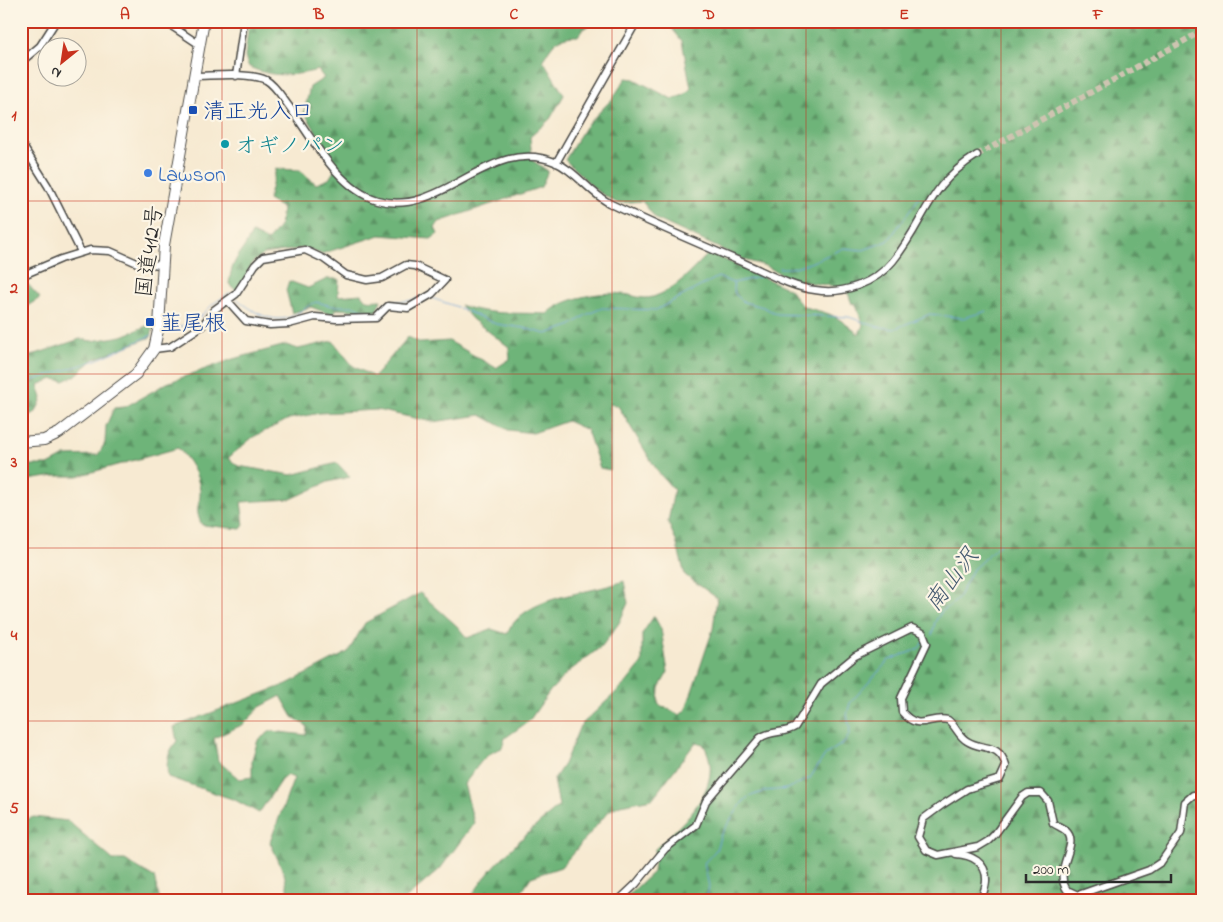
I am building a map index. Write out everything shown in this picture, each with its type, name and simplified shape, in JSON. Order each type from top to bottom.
[{"type":"highway","name":"国道412号","points":[[21,442],[44,440],[59,433],[136,374],[156,345],[159,326],[162,265],[204,21]]},
{"type":"street","points":[[21,62],[43,43],[56,21]]},
{"type":"street","points":[[164,21],[200,45]]},
{"type":"street","points":[[236,76],[244,21]]},
{"type":"street","points":[[556,163],[637,21]]},
{"type":"street","points":[[194,76],[236,76],[263,79],[269,82],[342,179],[362,194],[376,200],[392,203],[419,200],[498,162],[513,157],[537,157],[556,163],[569,170],[595,194],[608,203],[788,282],[825,291],[858,286],[885,269],[898,254],[932,197],[951,173],[977,155]]},
{"type":"street","points":[[21,143],[48,186],[81,252]]},
{"type":"street","points":[[156,345],[170,347],[202,326],[214,310],[236,294],[254,265],[263,257],[305,250],[324,259],[346,275],[367,280],[382,278],[406,265],[415,266],[445,280],[424,300],[408,308],[388,306],[376,318],[336,319],[315,317],[289,324],[270,325],[246,321],[228,301]]},
{"type":"street","points":[[21,276],[81,252],[110,251],[137,262],[162,265]]},
{"type":"street","points":[[618,901],[643,876],[665,849],[696,825],[706,801],[764,735],[795,727],[817,689],[855,656],[907,629],[919,630],[925,635],[927,643],[902,698],[902,712],[908,718],[920,724],[939,719],[948,720],[967,741],[988,746],[996,751],[1006,766],[1000,779],[959,794],[923,819],[918,833],[922,847],[938,855],[950,854],[985,844],[1028,792],[1041,793],[1048,801],[1050,819],[1066,831],[1070,837],[1070,848],[1062,868],[1065,887],[1070,893],[1082,894],[1156,866],[1181,833],[1185,802],[1193,795],[1202,795]]},
{"type":"street","points":[[950,854],[972,857],[979,862],[986,880],[982,901]]},
{"type":"green space","points":[[249,21],[595,21],[583,29],[578,36],[565,37],[556,42],[543,60],[564,95],[550,119],[530,137],[532,160],[548,171],[541,187],[439,222],[435,228],[438,234],[431,239],[380,235],[321,254],[304,248],[264,254],[253,262],[238,292],[229,284],[230,275],[235,262],[252,233],[268,241],[280,225],[282,208],[268,200],[276,169],[300,170],[316,184],[329,179],[337,166],[304,112],[310,87],[324,78],[318,70],[282,75],[265,73],[248,66],[245,56]]},
{"type":"green space","points":[[666,21],[1202,21],[1202,901],[622,901],[653,872],[655,849],[689,815],[699,802],[706,788],[710,774],[709,759],[703,744],[696,742],[652,799],[620,805],[609,811],[561,867],[531,877],[515,901],[469,901],[487,874],[498,862],[559,806],[554,779],[564,764],[580,726],[627,682],[642,663],[642,634],[654,616],[661,629],[668,672],[659,688],[658,704],[680,715],[686,709],[713,629],[717,598],[685,575],[676,541],[668,522],[674,490],[658,472],[618,406],[610,404],[610,470],[600,468],[587,430],[567,421],[533,433],[508,430],[481,415],[433,422],[377,410],[320,413],[289,419],[253,437],[228,458],[238,466],[292,475],[337,463],[350,477],[328,482],[291,499],[241,502],[244,525],[241,529],[202,525],[198,514],[200,490],[197,478],[189,462],[178,448],[78,476],[55,476],[21,481],[21,465],[48,465],[65,456],[98,455],[105,443],[106,426],[114,408],[125,407],[167,383],[233,359],[286,345],[298,349],[333,341],[353,366],[374,377],[408,337],[421,343],[449,341],[496,368],[510,359],[509,347],[472,319],[460,305],[482,311],[547,314],[554,308],[572,300],[593,295],[614,293],[649,298],[661,294],[676,285],[707,255],[712,254],[791,290],[802,305],[833,316],[859,334],[863,325],[855,302],[852,304],[846,288],[792,280],[766,266],[745,260],[656,219],[642,201],[617,203],[597,191],[565,160],[585,127],[613,98],[626,78],[634,79],[672,99],[684,95],[691,88],[682,41]]},
{"type":"green space","points":[[327,279],[339,279],[338,296],[361,294],[367,300],[381,300],[376,312],[337,309],[332,315],[311,307],[292,313],[286,290],[289,281],[308,288]]},
{"type":"green space","points":[[25,281],[40,298],[21,310],[21,282]]},
{"type":"green space","points":[[154,323],[151,337],[94,359],[75,376],[64,381],[53,379],[38,385],[42,398],[36,412],[21,419],[21,359],[80,339],[92,341],[122,336]]},
{"type":"green space","points":[[624,581],[628,603],[619,623],[602,646],[567,673],[550,691],[529,721],[505,738],[502,748],[489,754],[476,768],[464,784],[474,823],[440,869],[403,901],[290,901],[284,873],[270,842],[294,778],[287,775],[281,780],[259,813],[235,800],[168,777],[168,758],[177,741],[174,727],[287,684],[348,652],[365,623],[420,593],[457,626],[467,638],[491,629],[507,634],[515,621],[527,611],[542,603]],"holes":[[[281,696],[293,717],[307,726],[306,735],[271,731],[258,740],[252,759],[252,777],[239,779],[218,761],[214,738],[244,724],[260,707]]]},
{"type":"green space","points":[[34,817],[68,821],[113,860],[125,860],[154,877],[160,901],[21,901],[21,821]]},
{"type":"waterway","points":[[779,268],[791,268],[810,263],[844,248],[863,250],[888,241],[919,198]]},
{"type":"waterway","points":[[431,298],[496,324],[524,328],[546,334],[570,326],[586,315],[602,308],[656,310],[718,277],[733,283],[763,276]]},
{"type":"waterway","points":[[733,283],[735,294],[744,302],[763,307],[777,314],[849,317],[875,326],[894,329],[930,314],[963,318],[987,311]]},
{"type":"waterway","points":[[163,331],[194,323],[213,304],[229,293],[231,294]]},
{"type":"waterway","points":[[380,309],[387,302],[407,301],[422,297]]},
{"type":"waterway","points":[[236,298],[255,312],[277,319],[293,316],[316,302],[332,306],[355,306],[374,315]]},
{"type":"waterway","points":[[21,384],[94,361],[152,335]]},
{"type":"waterway","name":"南山沢","points":[[932,635],[935,622],[941,612],[957,600],[973,569],[1000,544]]},
{"type":"waterway","name":"南山沢","points":[[706,901],[709,886],[704,863],[716,850],[721,834],[742,803],[748,797],[765,791],[787,789],[810,778],[825,755],[845,742],[849,735],[850,729],[847,715],[850,703],[889,660],[918,649],[923,643]]},
{"type":"tunnel","points":[[977,155],[1202,31]]},
{"type":"place","name":"清正光入口","points":[[193,110]]},
{"type":"place","name":"オギノパン","points":[[225,144]]},
{"type":"place","name":"Lawson","points":[[148,173]]},
{"type":"place","name":"韮尾根","points":[[150,322]]}]
